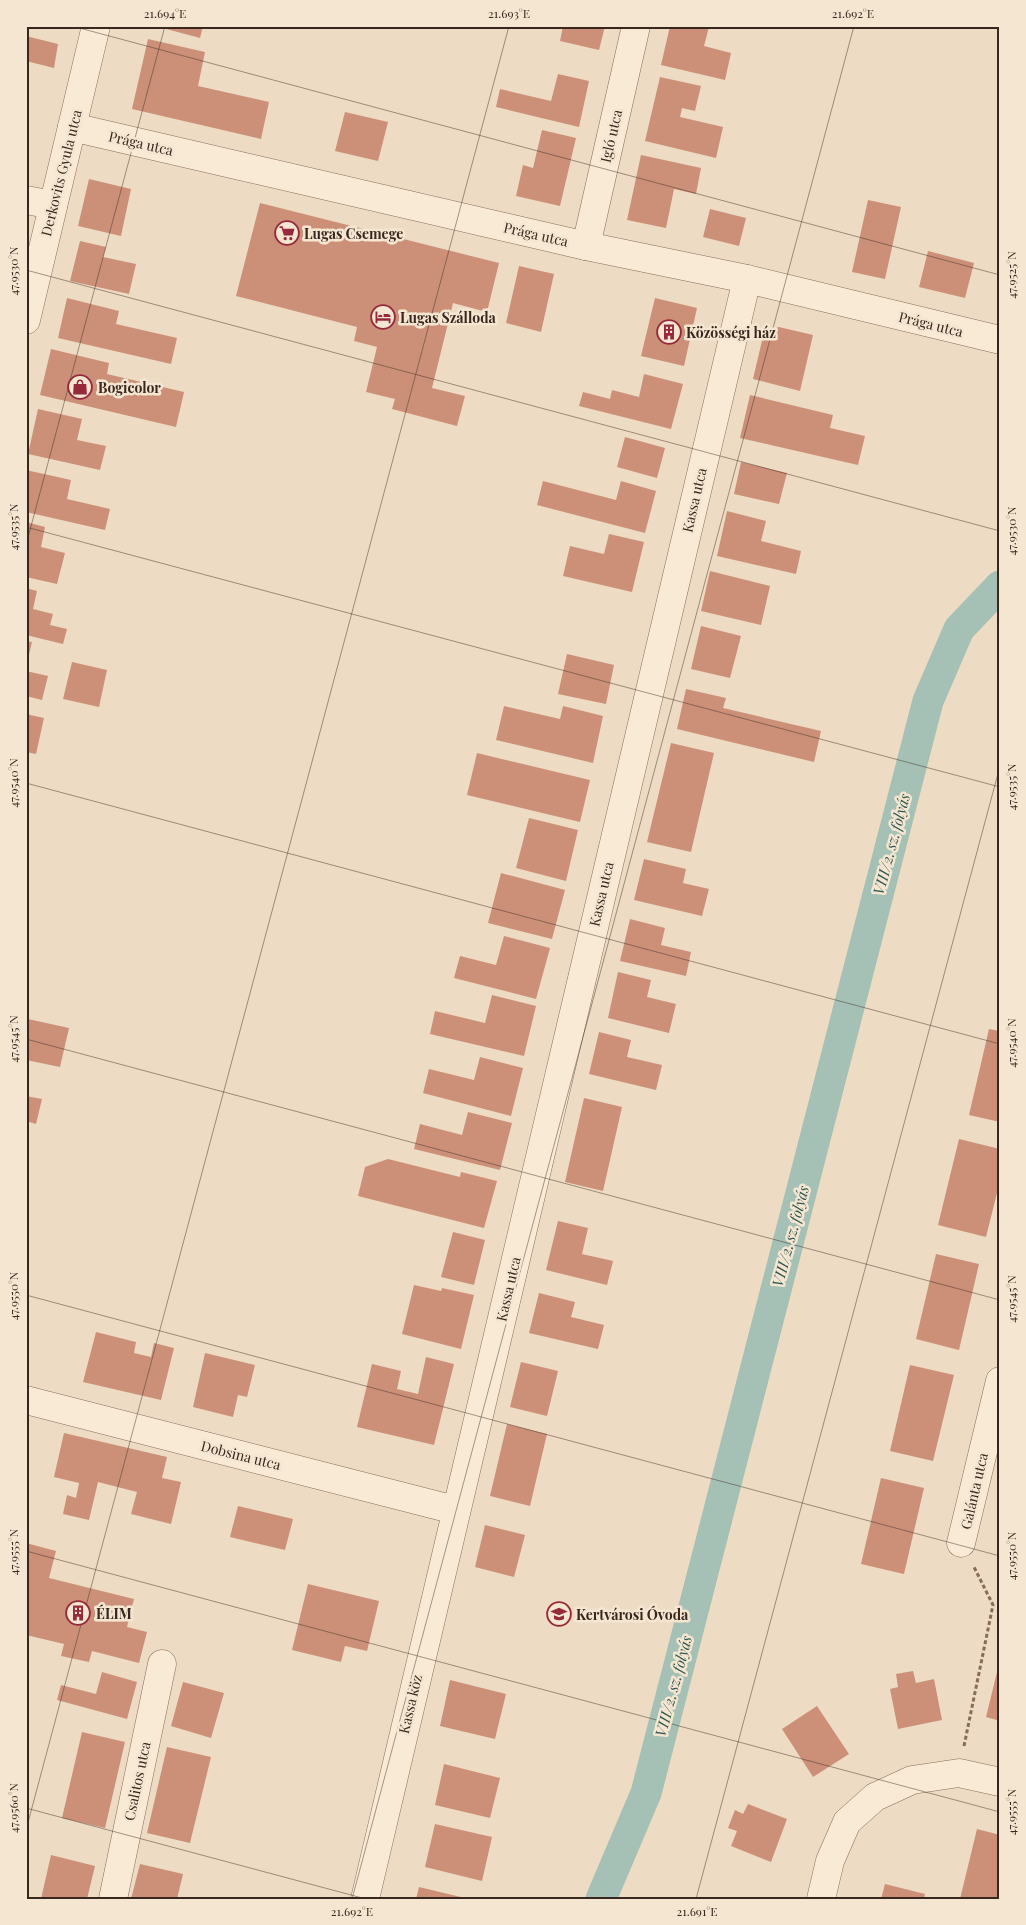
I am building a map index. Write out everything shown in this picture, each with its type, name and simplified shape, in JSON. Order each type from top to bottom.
[{"type":"street","name":"Derkovits Gyula utca","points":[[26,320],[96,26]]},
{"type":"street","name":"Igló utca","points":[[586,246],[636,26]]},
{"type":"street","name":"Prága utca","points":[[72,127],[586,246],[747,279],[1000,340]]},
{"type":"street","points":[[26,200],[53,205]]},
{"type":"street","name":"Kassa utca","points":[[455,1510],[747,279]]},
{"type":"street","name":"Galánta utca","points":[[961,1543],[1000,1381]]},
{"type":"street","name":"Dobsina utca","points":[[26,1400],[455,1510]]},
{"type":"street","name":"Kassa köz","points":[[365,1899],[455,1510]]},
{"type":"street","name":"Csalitos utca","points":[[113,1899],[162,1664]]},
{"type":"street","points":[[821,1899],[830,1861],[847,1822],[875,1797],[912,1780],[959,1773],[1000,1782]]},
{"type":"path","points":[[959,1773],[994,1605],[961,1543]]},
{"type":"building","points":[[155,26],[203,26],[200,38]]},
{"type":"building","points":[[563,26],[605,26],[599,50],[560,41]]},
{"type":"building","points":[[670,26],[709,27],[704,46],[731,53],[725,80],[661,65]]},
{"type":"building","points":[[26,36],[58,44],[54,68],[26,61]]},
{"type":"building","points":[[148,39],[205,52],[198,86],[269,102],[261,139],[132,109]]},
{"type":"building","points":[[558,74],[589,81],[579,127],[496,107],[500,89],[551,101]]},
{"type":"building","points":[[660,77],[701,86],[695,111],[682,108],[680,117],[723,127],[716,158],[645,141]]},
{"type":"building","points":[[345,112],[388,122],[378,161],[335,151]]},
{"type":"building","points":[[542,130],[576,138],[560,206],[516,196],[523,165],[533,168]]},
{"type":"building","points":[[641,155],[701,168],[696,194],[674,189],[666,228],[627,220]]},
{"type":"building","points":[[89,179],[131,189],[121,236],[78,226]]},
{"type":"building","points":[[868,200],[901,207],[885,279],[852,272]]},
{"type":"building","name":"Lugas Szálloda","points":[[260,203],[499,263],[487,312],[453,303],[432,388],[465,396],[457,426],[392,409],[395,399],[366,392],[377,347],[354,341],[357,327],[236,296]]},
{"type":"building","points":[[710,209],[746,218],[739,246],[703,237]]},
{"type":"building","points":[[80,241],[106,247],[103,257],[136,264],[129,294],[70,281]]},
{"type":"building","points":[[928,251],[974,263],[965,298],[919,287]]},
{"type":"building","points":[[519,266],[554,274],[541,332],[506,323]]},
{"type":"building","points":[[67,298],[119,311],[116,324],[177,338],[171,364],[58,338]]},
{"type":"building","name":"Közösségi ház","points":[[655,298],[697,308],[684,366],[641,356]]},
{"type":"building","points":[[779,327],[813,335],[800,391],[753,379],[764,332]]},
{"type":"building","points":[[51,349],[109,363],[107,374],[184,392],[176,427],[40,395]]},
{"type":"building","points":[[644,374],[683,384],[671,429],[579,406],[583,392],[610,399],[612,390],[639,397]]},
{"type":"building","points":[[750,395],[833,415],[830,428],[865,436],[858,465],[740,438]]},
{"type":"building","points":[[38,409],[82,419],[77,440],[106,446],[100,470],[28,454]]},
{"type":"building","points":[[625,437],[665,448],[657,478],[617,467]]},
{"type":"building","points":[[741,462],[787,473],[779,504],[734,494]]},
{"type":"building","points":[[26,470],[71,480],[67,499],[110,509],[105,530],[26,512]]},
{"type":"building","points":[[543,481],[616,500],[621,481],[656,491],[645,533],[537,505]]},
{"type":"building","points":[[727,511],[766,521],[761,541],[801,551],[796,574],[717,556]]},
{"type":"building","points":[[26,522],[45,527],[41,547],[65,553],[57,584],[26,577]]},
{"type":"building","points":[[609,534],[644,542],[632,592],[563,576],[570,546],[604,554]]},
{"type":"building","points":[[710,571],[770,586],[761,625],[701,611]]},
{"type":"building","points":[[26,588],[37,591],[33,609],[53,614],[50,625],[67,629],[63,644],[26,635]]},
{"type":"building","points":[[701,626],[741,636],[730,678],[691,669]]},
{"type":"building","points":[[26,641],[32,642],[27,663],[26,663]]},
{"type":"building","points":[[567,654],[614,665],[606,704],[558,694]]},
{"type":"building","points":[[72,662],[107,670],[99,707],[63,699]]},
{"type":"building","points":[[26,671],[48,676],[42,700],[26,696]]},
{"type":"building","points":[[686,689],[726,698],[723,708],[821,731],[814,762],[677,729]]},
{"type":"building","points":[[504,706],[560,719],[563,706],[603,716],[593,763],[496,740]]},
{"type":"building","points":[[26,714],[44,718],[36,754],[26,752]]},
{"type":"building","points":[[671,743],[714,753],[691,852],[647,842]]},
{"type":"building","points":[[477,753],[590,780],[580,822],[467,795]]},
{"type":"building","points":[[529,818],[578,830],[566,881],[516,868]]},
{"type":"building","points":[[644,859],[686,869],[683,883],[709,889],[702,916],[634,900]]},
{"type":"building","points":[[501,873],[565,890],[552,939],[488,923]]},
{"type":"building","points":[[630,919],[665,928],[661,945],[691,952],[686,976],[620,961]]},
{"type":"building","points":[[504,936],[550,948],[536,999],[454,978],[460,956],[496,965]]},
{"type":"building","points":[[618,972],[651,980],[647,997],[676,1004],[669,1033],[608,1018]]},
{"type":"building","points":[[492,995],[536,1006],[524,1056],[430,1034],[435,1011],[485,1023]]},
{"type":"building","points":[[28,1019],[69,1028],[60,1067],[26,1060],[26,1028]]},
{"type":"building","points":[[989,1029],[1000,1031],[1000,1122],[969,1115]]},
{"type":"building","points":[[599,1032],[631,1040],[627,1057],[662,1065],[656,1090],[589,1074]]},
{"type":"building","points":[[480,1057],[523,1068],[511,1116],[423,1093],[429,1069],[474,1080]]},
{"type":"building","points":[[26,1096],[42,1099],[36,1124],[26,1121]]},
{"type":"building","points":[[584,1098],[622,1107],[603,1191],[565,1182]]},
{"type":"building","points":[[468,1112],[512,1123],[500,1170],[414,1149],[420,1124],[462,1135]]},
{"type":"building","points":[[959,1139],[1000,1149],[1000,1181],[986,1237],[938,1225]]},
{"type":"building","points":[[388,1159],[460,1177],[461,1172],[497,1181],[484,1228],[358,1196],[365,1167]]},
{"type":"building","points":[[558,1221],[588,1228],[582,1254],[613,1261],[607,1285],[546,1270]]},
{"type":"building","points":[[453,1232],[485,1240],[474,1285],[441,1277]]},
{"type":"building","points":[[936,1254],[979,1264],[959,1350],[916,1339]]},
{"type":"building","points":[[414,1285],[441,1291],[442,1288],[474,1295],[461,1349],[402,1334]]},
{"type":"building","points":[[539,1293],[575,1302],[571,1317],[604,1325],[598,1349],[529,1333]]},
{"type":"building","points":[[96,1332],[136,1342],[134,1353],[151,1357],[154,1343],[174,1348],[161,1400],[83,1382]]},
{"type":"building","points":[[205,1353],[255,1365],[247,1397],[238,1395],[233,1417],[193,1407]]},
{"type":"building","points":[[426,1357],[454,1364],[434,1445],[357,1427],[372,1364],[401,1371],[397,1389],[418,1394]]},
{"type":"building","points":[[521,1362],[558,1371],[547,1416],[510,1407]]},
{"type":"building","points":[[910,1365],[954,1375],[933,1461],[890,1451]]},
{"type":"building","points":[[507,1424],[547,1434],[530,1506],[490,1496]]},
{"type":"building","points":[[64,1433],[167,1457],[162,1478],[181,1482],[171,1524],[131,1514],[137,1492],[98,1482],[89,1520],[63,1514],[67,1495],[76,1498],[79,1483],[54,1477]]},
{"type":"building","points":[[881,1478],[924,1488],[904,1574],[861,1564]]},
{"type":"building","points":[[238,1506],[293,1519],[285,1550],[230,1537]]},
{"type":"building","points":[[485,1525],[525,1535],[514,1577],[475,1567]]},
{"type":"building","name":"ÉLIM","points":[[26,1543],[56,1551],[49,1578],[134,1599],[127,1627],[147,1632],[139,1663],[92,1651],[89,1662],[61,1656],[64,1644],[26,1635]]},
{"type":"building","points":[[308,1584],[379,1601],[367,1651],[345,1646],[341,1662],[292,1650]]},
{"type":"building","points":[[1000,1664],[1000,1721],[986,1717]]},
{"type":"building","points":[[913,1671],[916,1683],[934,1679],[942,1720],[898,1729],[890,1689],[898,1687],[896,1674]]},
{"type":"building","points":[[102,1672],[137,1682],[127,1719],[57,1700],[61,1685],[96,1694]]},
{"type":"building","points":[[450,1680],[506,1694],[495,1739],[440,1726]]},
{"type":"building","points":[[183,1682],[224,1693],[211,1738],[171,1726]]},
{"type":"building","points":[[817,1706],[849,1754],[813,1777],[782,1729]]},
{"type":"building","points":[[82,1732],[125,1742],[105,1828],[62,1818]]},
{"type":"building","points":[[167,1747],[211,1757],[190,1843],[147,1833]]},
{"type":"building","points":[[444,1764],[500,1778],[490,1818],[435,1805]]},
{"type":"building","points":[[748,1804],[787,1819],[771,1862],[731,1846],[737,1831],[728,1828],[735,1810],[743,1814]]},
{"type":"building","points":[[435,1824],[492,1837],[482,1881],[425,1867]]},
{"type":"building","points":[[977,1829],[1000,1835],[1000,1899],[960,1899]]},
{"type":"building","points":[[51,1855],[95,1866],[87,1899],[41,1899]]},
{"type":"building","points":[[140,1864],[183,1874],[177,1899],[131,1899]]},
{"type":"building","points":[[885,1884],[925,1894],[924,1899],[881,1899]]},
{"type":"building","points":[[419,1887],[465,1898],[465,1899],[416,1899]]},
{"type":"waterway","name":"VIII/2. sz. folyás","points":[[601,1899],[646,1793],[928,701],[959,629],[1000,586]]},
{"type":"place","name":"Lugas Csemege","points":[[287,233]]},
{"type":"place","name":"Lugas Szálloda","points":[[383,317]]},
{"type":"place","name":"Közösségi ház","points":[[669,332]]},
{"type":"place","name":"Bogicolor","points":[[80,387]]},
{"type":"place","name":"ÉLIM","points":[[78,1613]]},
{"type":"place","name":"Kertvárosi Óvoda","points":[[559,1614]]}]
